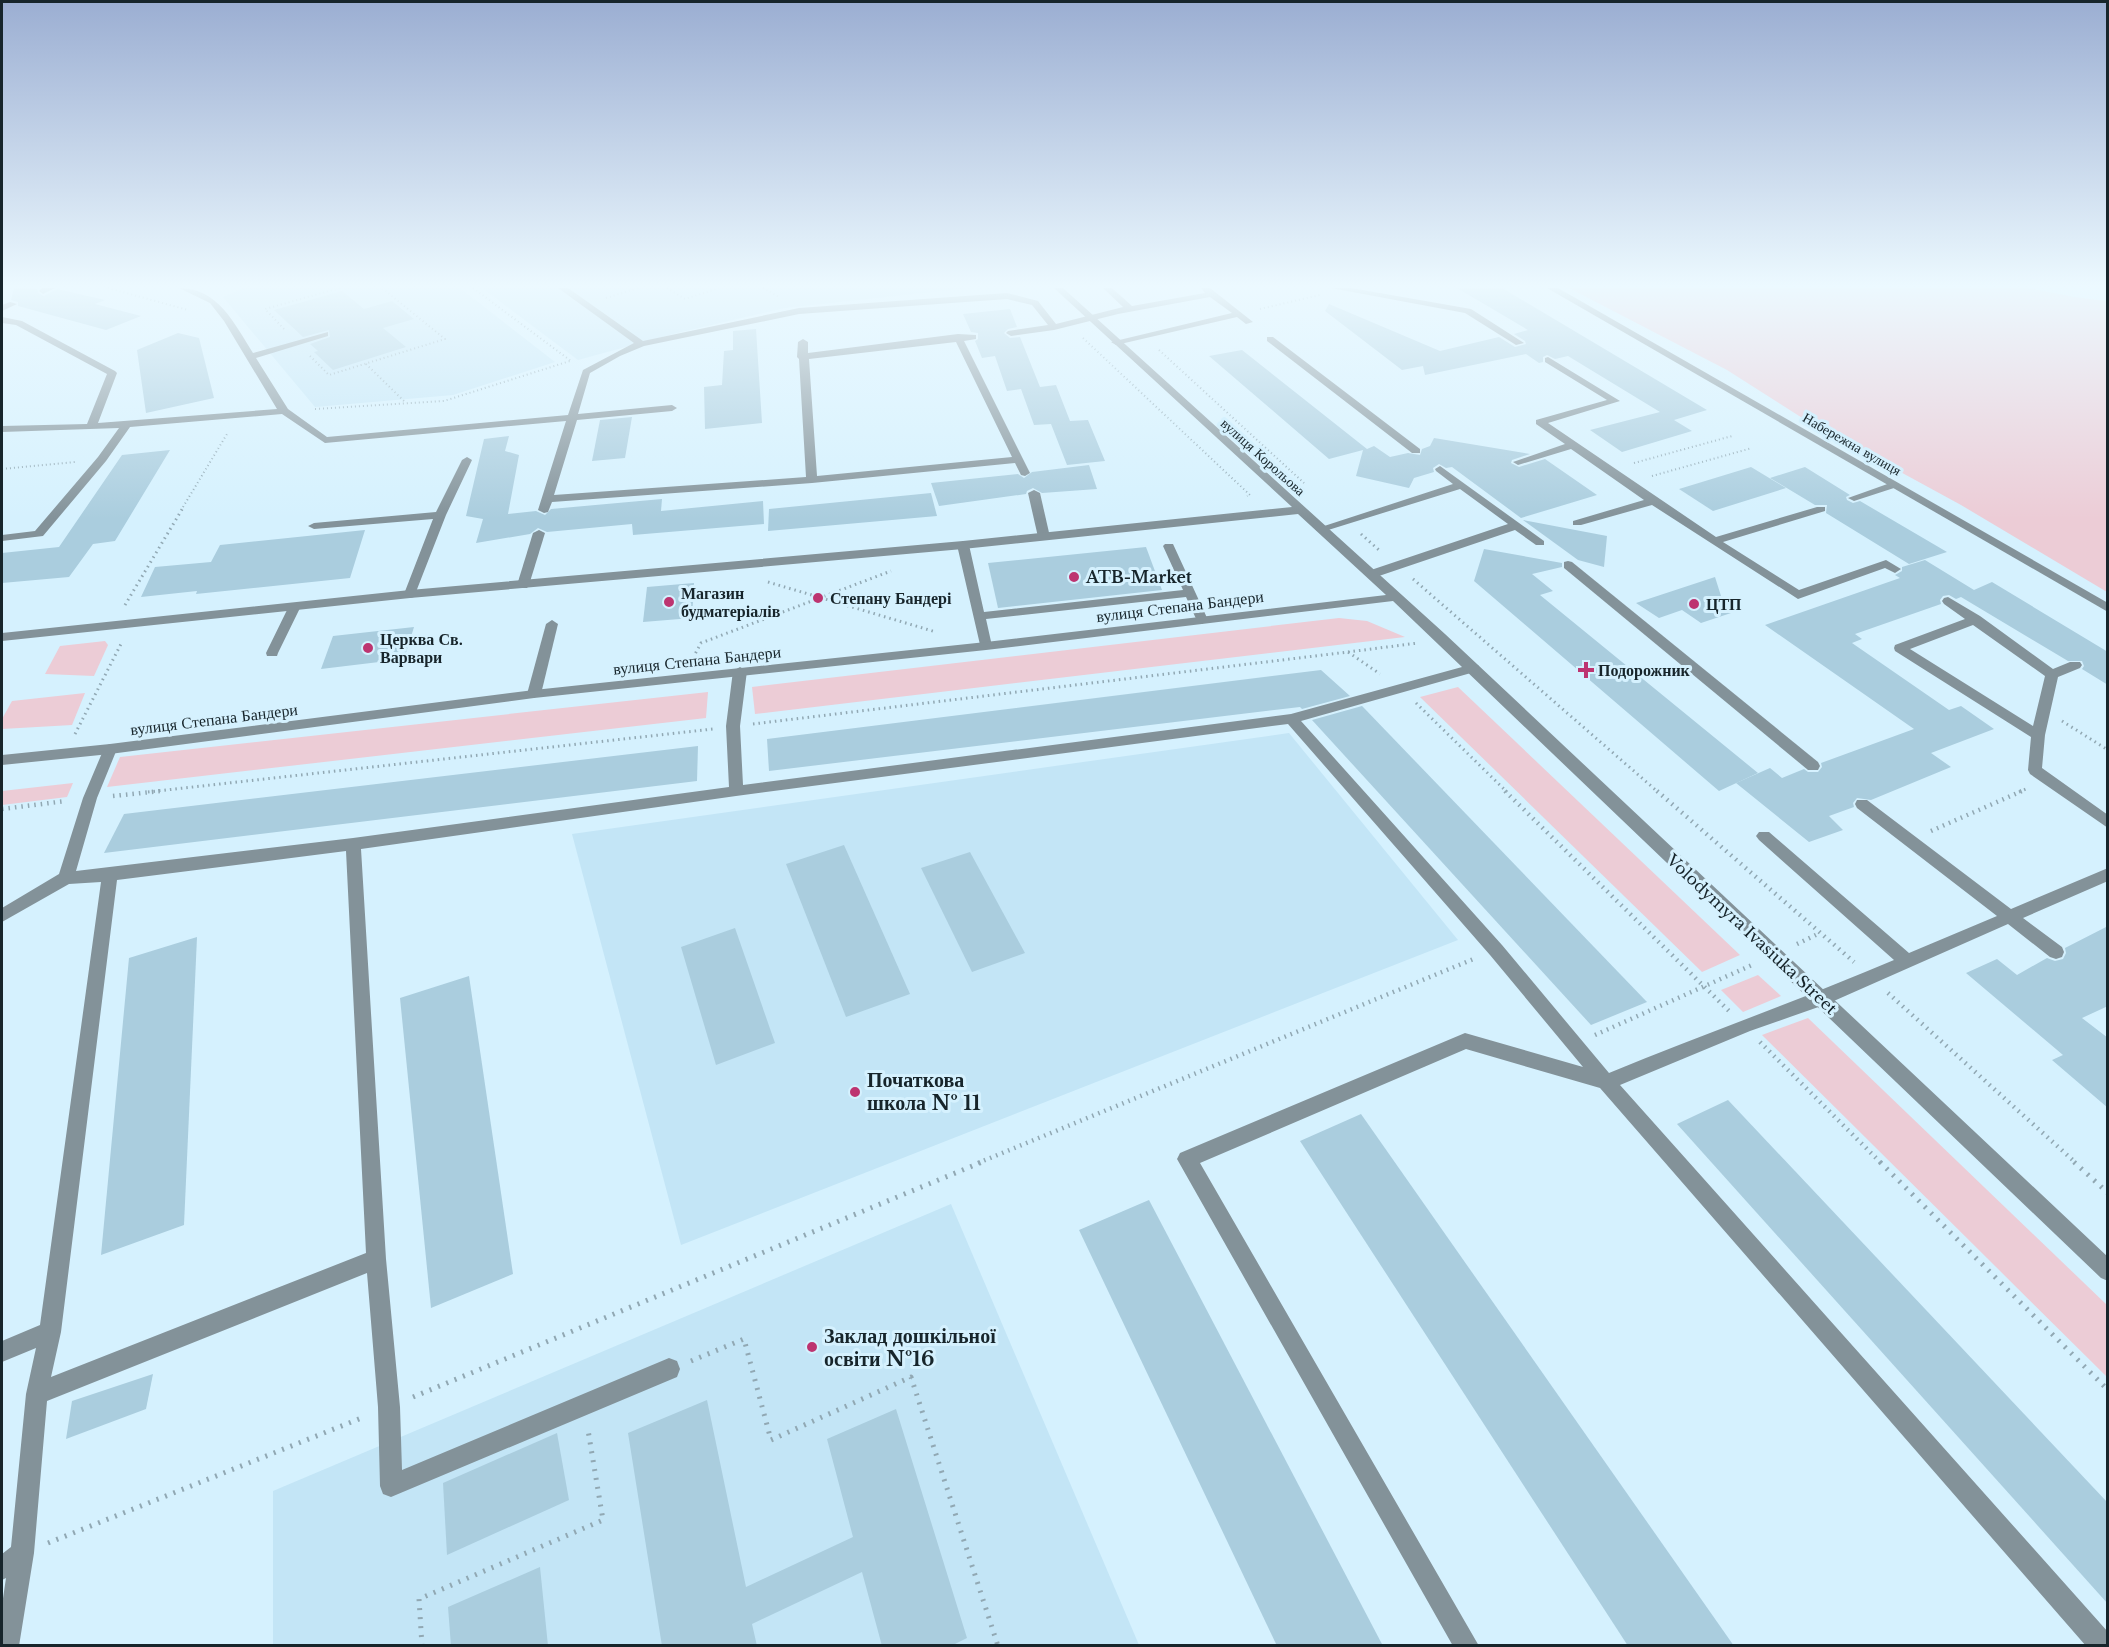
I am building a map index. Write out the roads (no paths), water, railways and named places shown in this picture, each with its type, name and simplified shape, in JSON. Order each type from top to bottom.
[{"type":"street","points":[[91,427],[112,373],[97,365]]},
{"type":"street","points":[[256,365],[284,411],[325,440],[476,428],[672,408]]},
{"type":"street","points":[[598,365],[586,372],[547,505],[1017,460]]},
{"type":"street","points":[[803,365],[812,480]]},
{"type":"street","points":[[971,365],[1025,473]]},
{"type":"street","name":"вулиця Корольова","points":[[1141,365],[1396,597]]},
{"type":"street","points":[[1304,365],[1416,451]]},
{"type":"street","points":[[1556,365],[1615,401],[1540,422],[1626,483],[1798,595],[1886,564],[1895,569]]},
{"type":"street","name":"Набережна вулиця","points":[[1684,365],[2108,608]]},
{"type":"street","points":[[2,429],[91,427],[284,411]]},
{"type":"street","points":[[2,538],[39,534],[102,459],[127,424]]},
{"type":"street","points":[[472,440],[476,428]]},
{"type":"street","points":[[1518,462],[1574,446]]},
{"type":"street","points":[[410,594],[440,515],[467,460]]},
{"type":"street","points":[[1440,470],[1514,526],[1537,537]]},
{"type":"street","points":[[1321,529],[1461,485]]},
{"type":"street","points":[[1854,498],[1893,485]]},
{"type":"street","points":[[1034,494],[1044,537]]},
{"type":"street","points":[[1577,523],[1653,501]]},
{"type":"street","points":[[1714,541],[1821,509]]},
{"type":"street","points":[[2,637],[410,594],[963,546],[1300,510]]},
{"type":"street","points":[[314,526],[440,515]]},
{"type":"street","points":[[1372,574],[1514,526]]},
{"type":"street","points":[[523,585],[539,533]]},
{"type":"street","points":[[963,546],[986,646]]},
{"type":"street","points":[[1169,546],[1203,620]]},
{"type":"street","points":[[1568,565],[1813,766]]},
{"type":"street","points":[[979,616],[1190,593]]},
{"type":"street","name":"вулиця Степана Бандери","points":[[2,760],[110,749],[534,694],[986,646],[1396,597]]},
{"type":"street","name":"Volodymyra Ivasiuka Street","points":[[1396,597],[2108,1271]]},
{"type":"street","points":[[1948,601],[2052,675]]},
{"type":"street","points":[[272,653],[294,608]]},
{"type":"street","points":[[1976,620],[1900,648],[2038,735]]},
{"type":"street","points":[[534,694],[552,624]]},
{"type":"street","points":[[2052,675],[2075,665]]},
{"type":"street","points":[[2,916],[66,878],[110,875],[353,844],[736,791],[1291,719],[1473,668]]},
{"type":"street","points":[[736,791],[733,726],[740,671]]},
{"type":"street","points":[[2052,675],[2038,735],[2035,770],[2108,823]]},
{"type":"street","points":[[1291,719],[1496,950],[1606,1082],[2103,1646]]},
{"type":"street","points":[[66,878],[90,798],[110,749]]},
{"type":"street","points":[[1862,804],[2056,952]]},
{"type":"street","points":[[1764,836],[1906,960]]},
{"type":"street","points":[[353,844],[376,1258],[389,1407],[391,1486],[669,1369]]},
{"type":"street","points":[[1467,1646],[1187,1159],[1466,1041],[1606,1082],[1744,1026],[1872,978],[1906,960],[2108,874]]},
{"type":"street","points":[[7,1646],[22,1553],[38,1394],[50,1332],[110,875]]},
{"type":"street","points":[[38,1394],[376,1258]]},
{"type":"street","points":[[2,1351],[50,1332]]},
{"type":"street","points":[[2,1568],[22,1553]]},
{"type":"place","name":"ATB-Market","points":[[1074,577]]},
{"type":"place","name":"Степану Бандері","points":[[818,598]]},
{"type":"place","name":"Магазин будматеріалів","points":[[669,602]]},
{"type":"place","name":"ЦТП","points":[[1694,604]]},
{"type":"place","name":"Церква Св. Варвари","points":[[368,648]]},
{"type":"place","name":"Подорожник","points":[[1586,670]]},
{"type":"place","name":"Початкова школа № 11","points":[[855,1092]]},
{"type":"place","name":"Заклад дошкільної освіти №16","points":[[812,1347]]}]
